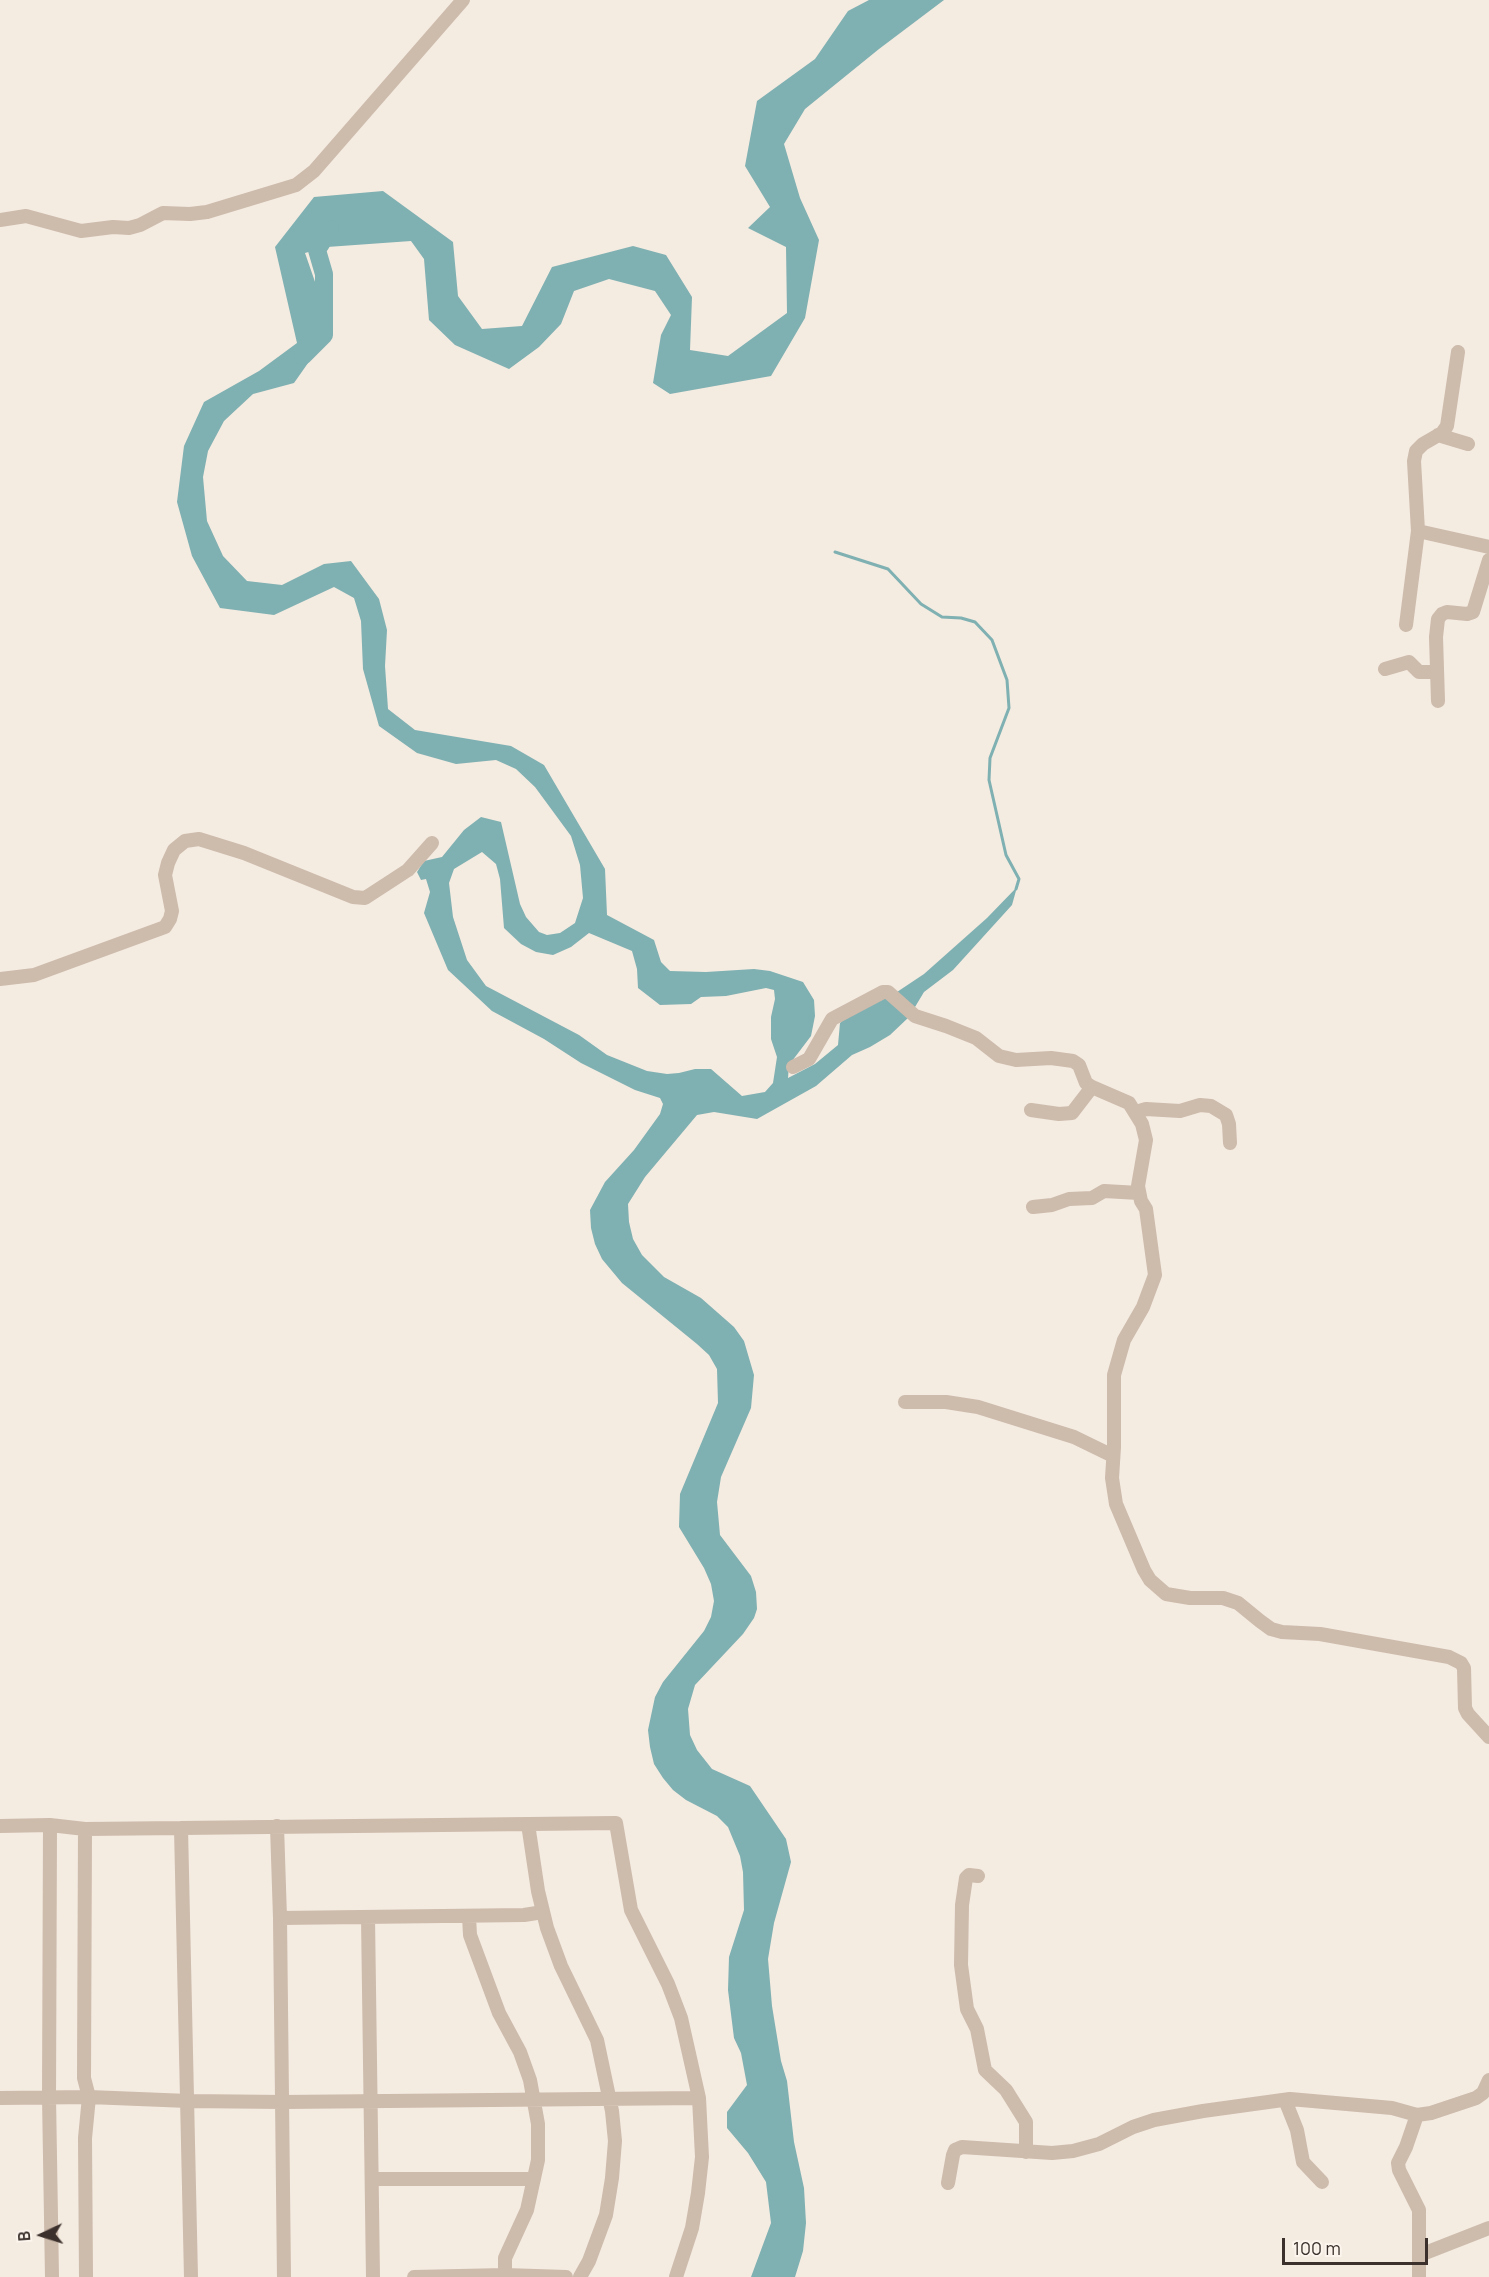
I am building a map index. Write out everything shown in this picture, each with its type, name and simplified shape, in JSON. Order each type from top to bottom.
[{"type":"street","points":[[0,220],[26,216],[81,231],[113,227],[129,228],[163,213],[207,212],[296,185],[314,171],[463,0]]},
{"type":"street","points":[[1406,625],[1418,531],[1414,461],[1416,451],[1447,426],[1458,352]]},
{"type":"street","points":[[1438,435],[1468,444]]},
{"type":"street","points":[[1418,531],[1489,547]]},
{"type":"street","points":[[1438,701],[1436,637],[1439,616],[1447,612],[1467,614],[1473,612],[1489,560]]},
{"type":"street","points":[[1385,669],[1409,662],[1419,672],[1437,672]]},
{"type":"street","points":[[0,979],[34,975],[165,927],[172,911],[165,874],[174,850],[185,840],[199,839],[244,853],[353,897],[364,898],[408,870],[432,843]]},
{"type":"street","points":[[793,1068],[809,1059],[832,1019],[877,994],[888,992],[915,1016],[976,1038],[999,1056],[1073,1060],[1079,1065],[1086,1083],[1129,1102],[1142,1124],[1146,1140],[1139,1193],[1146,1209],[1155,1275],[1143,1308],[1124,1340],[1114,1375],[1112,1478],[1116,1504],[1144,1570],[1158,1588],[1166,1594],[1223,1598],[1238,1603],[1271,1629],[1282,1632],[1320,1634],[1449,1657],[1461,1663],[1464,1668],[1465,1708],[1489,1737]]},
{"type":"street","points":[[1031,1110],[1059,1114],[1072,1113],[1092,1087]]},
{"type":"street","points":[[1136,1112],[1146,1109],[1180,1111],[1200,1105],[1211,1106],[1226,1115],[1230,1143]]},
{"type":"street","points":[[1033,1207],[1052,1205],[1069,1199],[1092,1198],[1104,1191],[1139,1193]]},
{"type":"street","points":[[905,1402],[946,1402],[978,1407],[1074,1437],[1113,1456]]},
{"type":"street","points":[[0,1826],[181,1828],[616,1823],[631,1910],[668,1984],[681,2018],[699,2098],[702,2157],[698,2193],[692,2228],[676,2277]]},
{"type":"street","points":[[528,1824],[532,1861],[543,1911],[561,1966],[597,2040],[610,2098],[615,2141],[608,2206],[589,2261],[580,2277]]},
{"type":"street","points":[[50,1825],[48,2097],[52,2277]]},
{"type":"street","points":[[277,1826],[284,2277]]},
{"type":"street","points":[[85,1828],[84,2078],[89,2097],[85,2138],[86,2277]]},
{"type":"street","points":[[181,1828],[191,2277]]},
{"type":"street","points":[[978,1876],[969,1875],[966,1878],[962,1905],[961,1965],[967,2009],[977,2029],[987,2074],[1006,2090],[1026,2122],[1026,2152]]},
{"type":"street","points":[[280,1918],[524,1915],[543,1911]]},
{"type":"street","points":[[470,1916],[470,1935],[479,1962],[499,2013],[520,2052],[530,2080],[538,2124],[538,2160],[534,2180],[526,2210],[505,2258],[505,2275]]},
{"type":"street","points":[[368,1917],[373,2277]]},
{"type":"street","points":[[948,2183],[953,2154],[955,2150],[962,2147],[1052,2153],[1073,2151],[1099,2144],[1133,2127],[1154,2120],[1285,2100],[1392,2108],[1417,2115],[1431,2113],[1476,2098],[1483,2092],[1489,2080]]},
{"type":"street","points":[[0,2098],[89,2097],[283,2102],[699,2098]]},
{"type":"street","points":[[1285,2100],[1297,2130],[1303,2162],[1322,2182]]},
{"type":"street","points":[[1417,2115],[1398,2163],[1398,2170],[1419,2210],[1419,2277]]},
{"type":"street","points":[[372,2179],[534,2180]]},
{"type":"street","points":[[1420,2255],[1489,2228]]},
{"type":"street","points":[[414,2277],[505,2275],[566,2277]]},
{"type":"water","points":[[869,0],[944,0],[805,109],[784,144],[800,198],[819,240],[805,318],[771,376],[670,394],[653,383],[661,335],[671,315],[655,291],[609,279],[574,291],[561,324],[539,347],[509,369],[455,345],[429,320],[424,259],[411,241],[327,247],[305,253],[322,302],[320,346],[294,383],[253,394],[224,421],[208,451],[203,477],[207,521],[223,556],[247,581],[282,585],[324,564],[351,561],[379,599],[387,630],[385,666],[388,709],[415,730],[511,746],[544,765],[605,869],[607,915],[654,940],[661,962],[670,971],[706,972],[754,969],[770,971],[803,982],[814,1000],[815,1016],[811,1036],[789,1065],[788,1078],[815,1064],[838,1045],[840,1023],[856,1009],[891,996],[924,974],[987,918],[1017,887],[1012,905],[953,970],[924,992],[909,1017],[890,1035],[852,1055],[816,1086],[757,1119],[714,1112],[697,1115],[645,1177],[628,1204],[633,1239],[642,1255],[664,1277],[701,1298],[734,1327],[744,1341],[754,1375],[751,1408],[721,1477],[717,1502],[720,1535],[751,1576],[756,1592],[757,1609],[743,1634],[695,1685],[688,1709],[690,1735],[697,1750],[712,1769],[750,1786],[786,1839],[791,1862],[774,1923],[768,1959],[772,2006],[781,2061],[787,2081],[794,2142],[804,2188],[806,2223],[803,2251],[795,2277],[751,2277],[771,2223],[766,2182],[748,2153],[727,2128],[727,2112],[747,2085],[741,2053],[734,2038],[728,1990],[729,1957],[744,1910],[743,1872],[740,1856],[728,1827],[717,1816],[686,1800],[663,1778],[654,1764],[648,1730],[655,1697],[663,1682],[704,1631],[711,1617],[714,1601],[711,1584],[679,1527],[680,1494],[718,1403],[717,1369],[709,1355],[697,1344],[622,1283],[602,1259],[591,1228],[590,1210],[605,1182],[634,1150],[660,1114],[663,1104],[660,1098],[635,1090],[581,1063],[544,1039],[492,1011],[448,970],[424,913],[430,892],[426,879],[421,880],[417,872],[424,861],[442,857],[464,830],[481,817],[501,822],[520,904],[526,917],[539,932],[547,935],[560,933],[575,923],[583,898],[580,865],[571,836],[535,787],[516,769],[496,760],[456,764],[417,753],[379,726],[363,669],[361,621],[354,598],[334,587],[274,615],[220,608],[192,556],[177,502],[184,446],[204,402],[259,371],[297,343],[275,247],[314,197],[383,191],[453,242],[458,296],[482,329],[522,326],[552,267],[633,246],[666,255],[692,297],[690,350],[728,356],[787,313],[786,247],[748,228],[770,207],[745,166],[757,101],[815,59],[848,11]],"holes":[[[482,852],[496,864],[500,879],[504,928],[521,944],[536,952],[553,955],[571,947],[589,933],[632,951],[637,969],[638,988],[660,1005],[691,1004],[701,997],[726,996],[766,988],[774,990],[771,1039],[777,1057],[773,1083],[765,1092],[742,1096],[711,1069],[695,1069],[667,1074],[647,1071],[607,1055],[579,1035],[486,986],[467,960],[453,917],[449,883],[454,869]]]},
{"type":"waterway","points":[[303,356],[324,335],[324,274],[317,250],[330,229]]},
{"type":"waterway","points":[[835,552],[888,569],[921,604],[942,617],[961,618],[975,622],[992,640],[1007,680],[1009,708],[990,758],[989,780],[1006,855],[1019,879],[1016,889]]}]
